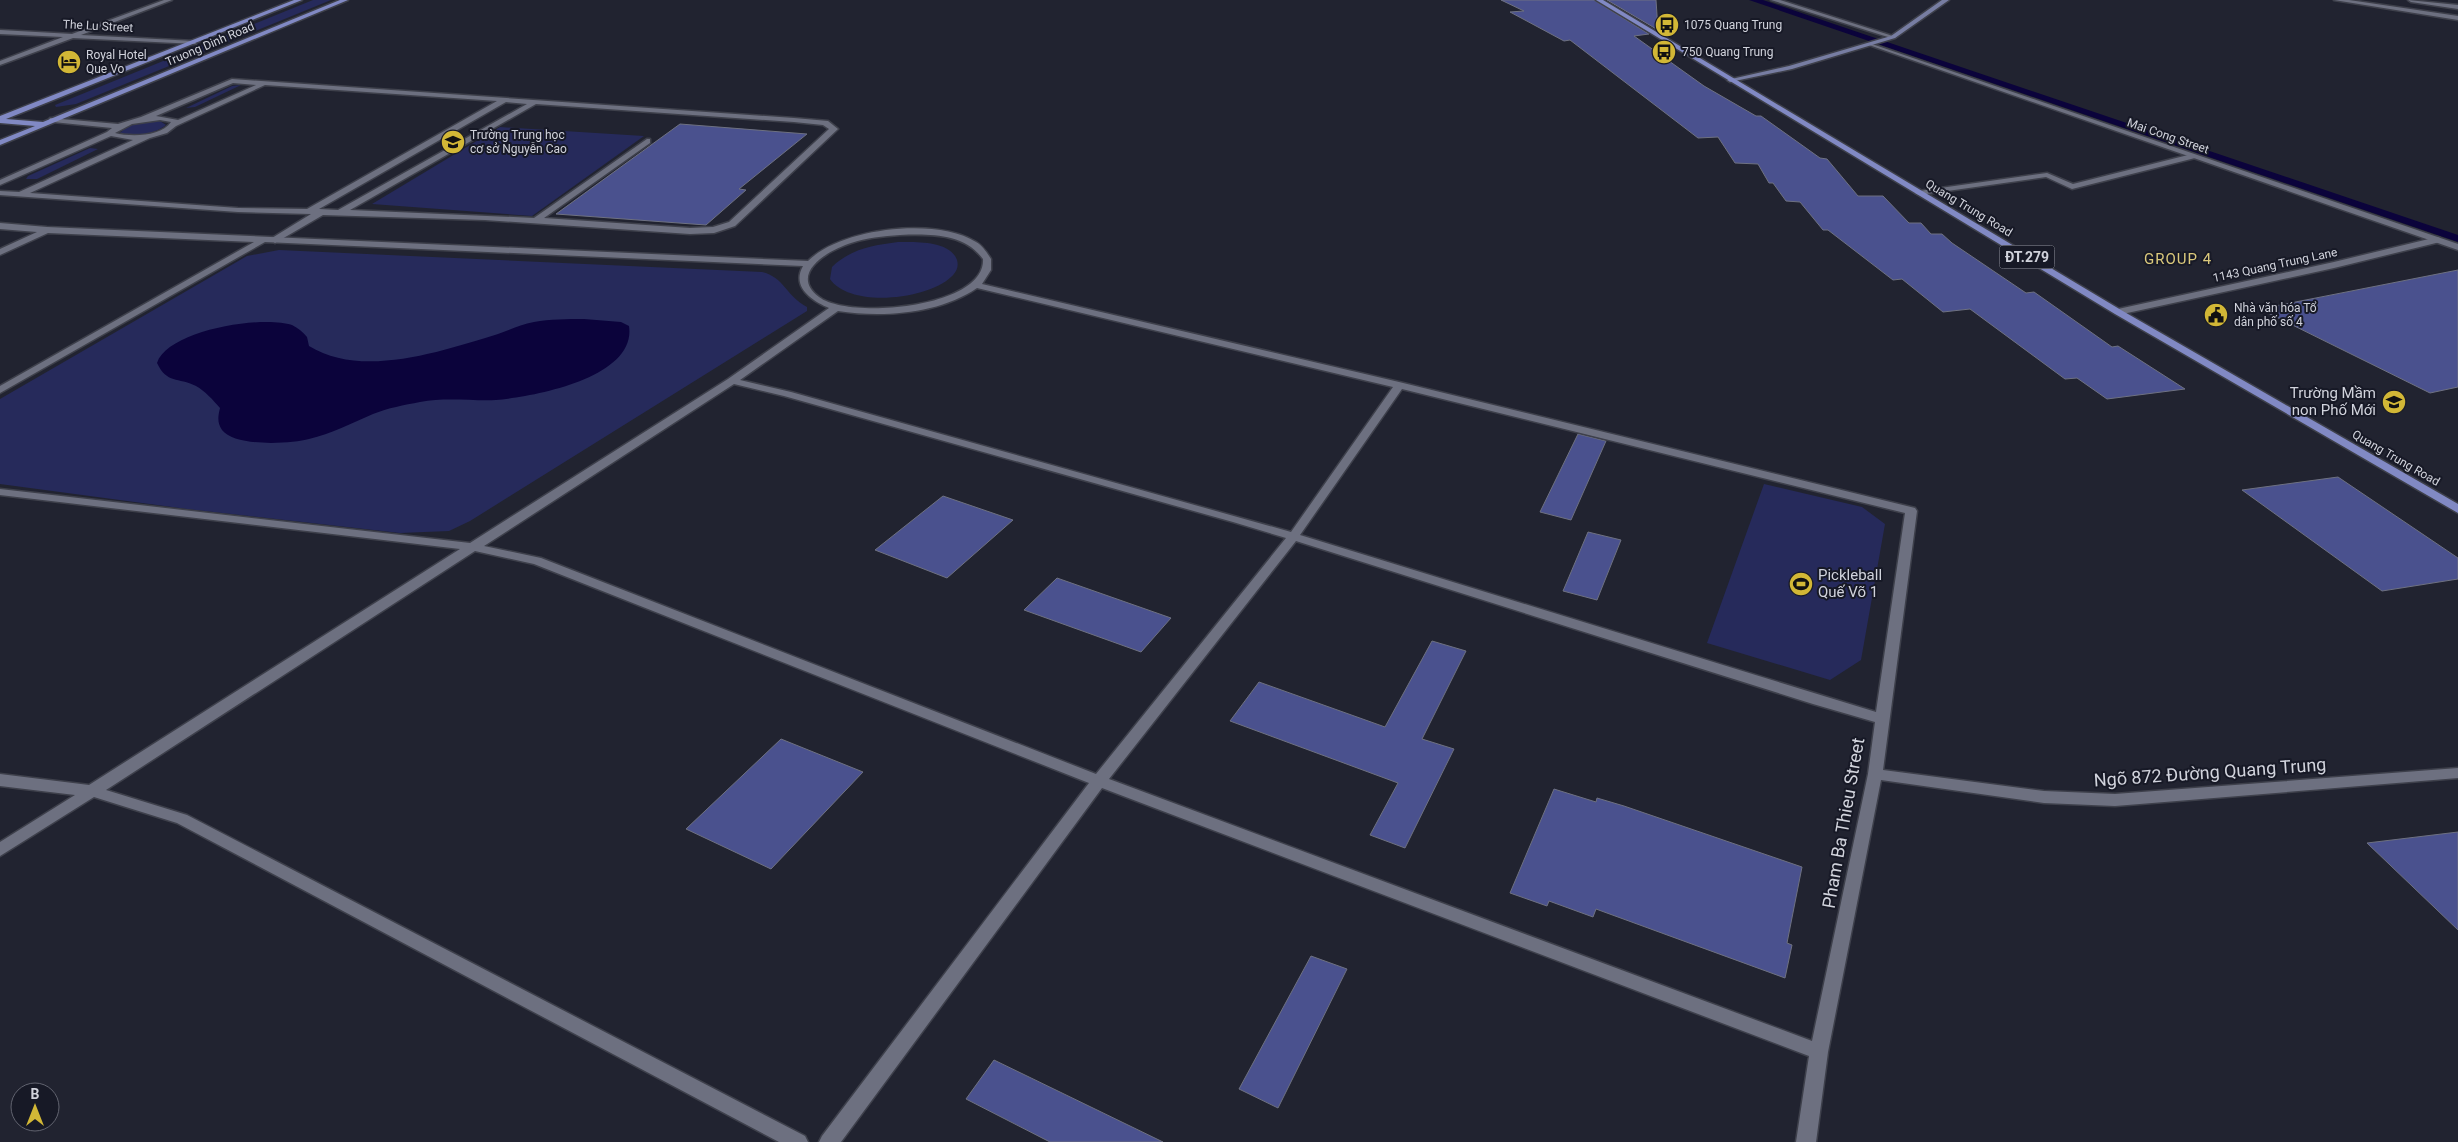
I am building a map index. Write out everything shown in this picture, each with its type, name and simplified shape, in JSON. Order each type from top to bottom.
[{"type":"main road","name":"Truong Dinh Road","points":[[0,120],[299,0]]},
{"type":"main road","name":"Truong Dinh Road","points":[[0,143],[345,0]]},
{"type":"main road","name":"Quang Trung Road","points":[[1599,0],[2118,312],[2458,509]]},
{"type":"main road","points":[[1730,80],[1790,68],[1893,37],[1946,0]]},
{"type":"main road","points":[[0,120],[43,124]]},
{"type":"street","points":[[0,63],[169,0]]},
{"type":"street","points":[[1774,0],[1893,37]]},
{"type":"street","points":[[2337,0],[2458,18]]},
{"type":"street","points":[[2411,0],[2458,7]]},
{"type":"street","name":"The Lu Street","points":[[0,32],[194,43]]},
{"type":"street","name":"Mai Cong Street","points":[[1871,44],[2458,247]]},
{"type":"street","points":[[0,193],[238,210],[536,220],[714,230],[732,224],[834,129],[825,123],[794,120],[232,81],[143,120]]},
{"type":"street","points":[[19,195],[266,84]]},
{"type":"street","points":[[310,212],[505,100]]},
{"type":"street","points":[[341,212],[534,102]]},
{"type":"street","points":[[53,120],[119,126],[143,120],[164,118],[175,121],[176,124]]},
{"type":"street","points":[[470,120],[499,122]]},
{"type":"street","points":[[0,183],[110,134],[119,126]]},
{"type":"street","points":[[110,134],[127,138],[148,136]]},
{"type":"street","points":[[536,220],[647,141]]},
{"type":"street","points":[[429,143],[458,145]]},
{"type":"street","points":[[409,154],[439,156]]},
{"type":"street","points":[[1919,193],[2047,175],[2072,187],[2192,156]]},
{"type":"street","points":[[368,178],[398,180]]},
{"type":"street","points":[[275,240],[321,212]]},
{"type":"street","points":[[0,226],[47,230],[810,264]]},
{"type":"street","points":[[0,252],[47,230]]},
{"type":"street","points":[[901,232],[934,233],[962,239],[981,250],[987,259],[987,269],[976,284],[947,300],[905,310],[862,311],[837,307],[817,299],[806,288],[803,276],[810,264],[828,250],[862,238],[901,232]]},
{"type":"street","points":[[0,390],[263,240]]},
{"type":"street","name":"1143 Quang Trung Lane","points":[[2118,312],[2334,265],[2437,240]]},
{"type":"street","points":[[828,1142],[1099,782],[1293,537],[1399,385],[976,284]]},
{"type":"street","points":[[0,850],[732,381],[837,307]]},
{"type":"street","points":[[732,381],[1237,519],[1809,698],[1882,719]]},
{"type":"street","name":"Pham Ba Thieu Street","points":[[1399,385],[1911,511],[1875,774],[1819,1052],[1806,1142]]},
{"type":"street","points":[[0,492],[472,547],[537,561],[1099,782],[1819,1052]]},
{"type":"street","name":"Ngõ 872 Đường Quang Trung","points":[[1875,774],[2044,797],[2115,800],[2458,773]]},
{"type":"street","points":[[0,780],[91,791],[182,820],[798,1142]]},
{"type":"shaded area","points":[[313,0],[331,0],[76,104],[56,107],[55,105]]},
{"type":"shaded area","points":[[1749,0],[1763,0],[2458,235],[2458,242]]},
{"type":"shaded area","points":[[241,85],[195,107],[186,108],[232,86]]},
{"type":"shaded area","points":[[148,121],[160,121],[166,125],[156,131],[144,134],[131,135],[120,133],[127,126]]},
{"type":"shaded area","points":[[500,127],[644,136],[532,216],[372,204]]},
{"type":"shaded area","points":[[90,148],[98,149],[37,179],[26,179],[28,176]]},
{"type":"shaded area","points":[[898,242],[931,244],[947,249],[953,253],[957,260],[956,272],[940,285],[925,291],[890,297],[871,297],[855,294],[840,288],[830,279],[832,267],[854,252],[871,246]]},
{"type":"shaded area","points":[[279,250],[762,272],[769,274],[780,282],[794,298],[807,307],[807,311],[470,521],[449,531],[400,533],[187,509],[0,484],[0,399],[247,256]]},
{"type":"shaded area","points":[[584,319],[621,322],[629,326],[627,344],[617,359],[600,371],[579,381],[556,389],[513,398],[420,402],[384,410],[325,434],[300,441],[277,443],[250,442],[229,435],[219,425],[220,408],[203,390],[190,383],[169,377],[161,370],[157,363],[165,351],[179,342],[217,328],[239,324],[278,322],[292,325],[307,337],[309,346],[330,356],[353,360],[377,361],[402,359],[452,348],[529,323]]},
{"type":"shaded area","name":"Pickleball Quế Võ 1","points":[[1764,484],[1862,507],[1885,524],[1861,660],[1830,680],[1707,643]]},
{"type":"building","points":[[1501,0],[1594,0],[1649,34],[1634,36],[1704,86],[1756,116],[1761,116],[1820,158],[1827,159],[1858,196],[1883,196],[1909,223],[1921,223],[1931,234],[1942,234],[1952,243],[2026,293],[2034,292],[2112,347],[2118,346],[2185,389],[2107,399],[2077,378],[2065,379],[1970,309],[1943,312],[1902,279],[1893,280],[1828,230],[1823,230],[1800,202],[1786,201],[1773,183],[1769,183],[1758,164],[1735,163],[1718,137],[1698,138],[1570,40],[1564,41],[1510,12],[1524,11]]},
{"type":"building","points":[[1607,0],[1656,0],[1658,30]]},
{"type":"building","points":[[680,124],[807,134],[739,189],[746,190],[706,225],[556,214]]},
{"type":"building","points":[[2458,270],[2458,387],[2430,393],[2260,309]]},
{"type":"building","points":[[1578,434],[1606,441],[1571,520],[1540,512]]},
{"type":"building","points":[[2338,477],[2458,558],[2458,579],[2382,591],[2242,490]]},
{"type":"building","points":[[943,496],[1013,520],[947,578],[875,550]]},
{"type":"building","points":[[1588,532],[1621,540],[1597,600],[1563,591]]},
{"type":"building","points":[[1057,578],[1171,618],[1141,652],[1024,610]]},
{"type":"building","points":[[1432,641],[1466,651],[1422,739],[1454,749],[1405,848],[1370,835],[1398,783],[1230,721],[1259,682],[1385,727]]},
{"type":"building","points":[[781,739],[863,772],[771,869],[686,829]]},
{"type":"building","points":[[1554,789],[1596,802],[1597,798],[1624,806],[1802,867],[1787,943],[1792,945],[1785,978],[1596,909],[1593,917],[1549,901],[1547,906],[1510,893]]},
{"type":"building","points":[[2458,832],[2458,930],[2367,843]]},
{"type":"building","points":[[1311,956],[1347,969],[1278,1108],[1239,1089]]},
{"type":"building","points":[[994,1060],[1163,1142],[1050,1142],[966,1099]]},
{"type":"place","name":"1075 Quang Trung","points":[[1667,25]]},
{"type":"place","name":"750 Quang Trung","points":[[1664,52]]},
{"type":"place","name":"Royal Hotel Que Vo","points":[[69,62]]},
{"type":"place","name":"Trường Trung học cơ sở Nguyễn Cao","points":[[453,142]]},
{"type":"place","name":"Nhà văn hóa Tổ dân phố số 4","points":[[2216,315]]},
{"type":"place","name":"Trường Mầm non Phố Mới","points":[[2394,402]]},
{"type":"place","name":"Pickleball Quế Võ 1","points":[[1801,584]]},
{"type":"district","name":"GROUP 4","points":[[2178,259]]}]
